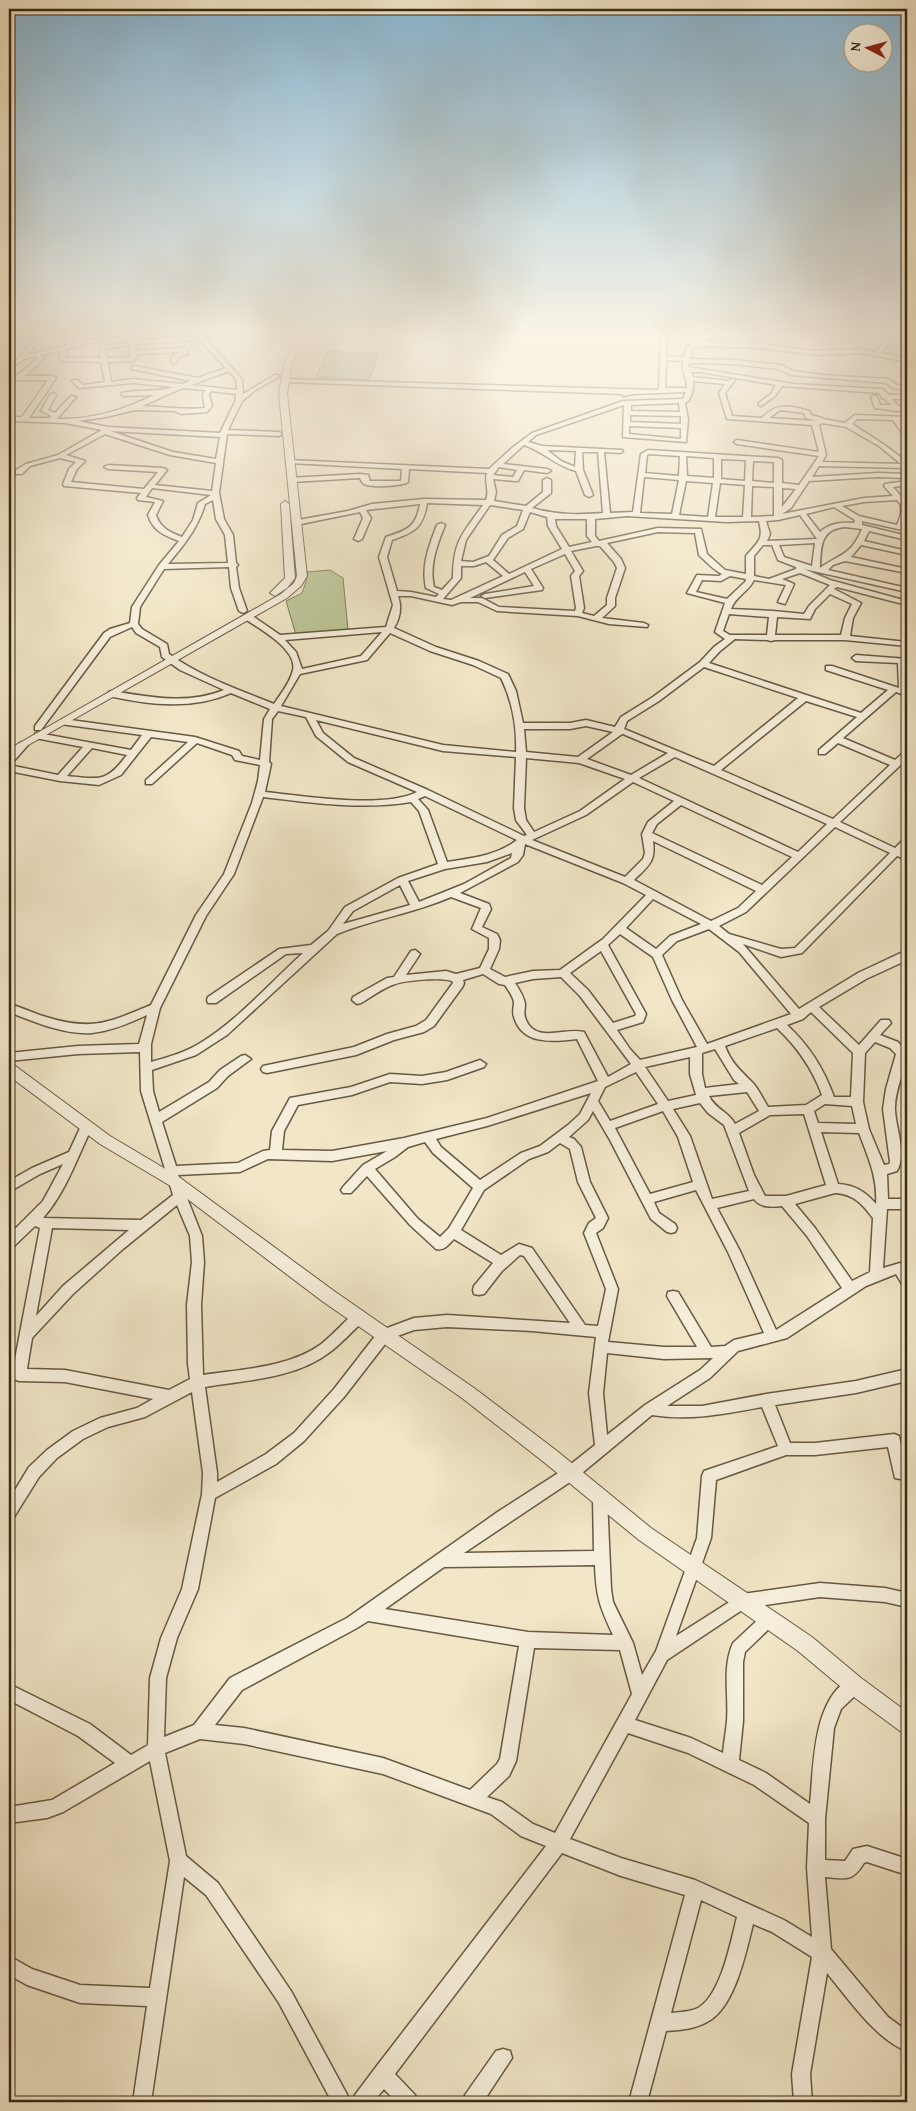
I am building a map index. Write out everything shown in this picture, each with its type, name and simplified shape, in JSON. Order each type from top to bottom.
[{"type":"street","points":[[19,472],[28,464],[60,456],[102,433]]},
{"type":"street","points":[[113,433],[172,454],[220,462]]},
{"type":"street","points":[[180,433],[279,434],[290,578],[284,586],[245,614]]},
{"type":"street","points":[[9,761],[38,732],[245,614],[284,596],[301,580],[290,461],[285,433]]},
{"type":"street","points":[[440,597],[457,578],[457,556],[462,540],[490,502],[492,471],[522,442],[539,433]]},
{"type":"street","points":[[626,433],[625,436],[684,441]]},
{"type":"street","points":[[685,433],[684,444],[686,446],[714,449],[716,456],[716,481],[710,519]]},
{"type":"street","points":[[778,515],[788,506],[823,455],[819,433]]},
{"type":"street","points":[[861,433],[881,445],[907,466]]},
{"type":"street","points":[[142,2102],[178,1861],[156,1749],[158,1678],[169,1638],[190,1589],[209,1494],[209,1465],[197,1382],[194,1305],[198,1262],[196,1236],[175,1183],[147,1091],[146,1048],[149,1026],[155,1008],[194,927],[229,874],[260,794],[266,764],[268,719],[298,672],[296,660],[278,638],[245,614],[236,594],[229,535],[220,519],[215,495],[223,434]]},
{"type":"street","points":[[522,442],[541,448],[620,451]]},
{"type":"street","points":[[737,442],[823,455]]},
{"type":"street","points":[[541,448],[545,453],[568,467],[580,470]]},
{"type":"street","points":[[579,450],[580,470],[589,495]]},
{"type":"street","points":[[601,450],[606,515]]},
{"type":"street","points":[[636,515],[640,475],[645,452],[778,460],[778,515]]},
{"type":"street","points":[[672,529],[672,516],[683,478],[683,453]]},
{"type":"street","points":[[60,456],[80,461],[73,469],[67,484],[215,495]]},
{"type":"street","points":[[747,520],[750,458]]},
{"type":"street","points":[[290,461],[492,471],[522,468],[547,471]]},
{"type":"street","points":[[817,464],[907,466]]},
{"type":"street","points":[[292,480],[360,476],[365,477],[365,481],[368,483],[399,483],[404,482],[406,466]]},
{"type":"street","points":[[108,467],[163,470],[141,498],[159,501],[152,515],[157,527],[184,540]]},
{"type":"street","points":[[492,471],[515,479],[522,468]]},
{"type":"street","points":[[806,479],[878,474],[907,476]]},
{"type":"street","points":[[640,475],[800,487]]},
{"type":"street","points":[[458,563],[474,564],[488,560],[496,552],[505,537],[520,526],[528,508],[547,493],[546,480]]},
{"type":"street","points":[[819,539],[823,532],[834,527],[860,524],[904,528],[905,505],[888,486],[907,482]]},
{"type":"street","points":[[215,495],[202,503],[197,520],[184,540],[162,567],[136,607],[134,624],[139,631],[164,646],[168,658],[229,691],[274,707],[310,716],[443,748],[580,760],[632,778],[800,856]]},
{"type":"street","points":[[296,523],[376,506],[424,501],[490,502],[528,508],[551,516],[576,518],[636,515],[747,520],[802,513],[864,500],[900,498]]},
{"type":"street","points":[[298,672],[364,658],[389,630],[393,623],[397,606],[382,557],[383,552],[389,539],[406,534],[415,527],[422,512],[424,501]]},
{"type":"street","points":[[835,505],[860,524],[907,538]]},
{"type":"street","points":[[358,540],[367,518],[362,510]]},
{"type":"street","points":[[802,513],[819,539],[820,569]]},
{"type":"street","points":[[551,516],[552,526],[576,563],[579,571],[575,576],[580,608],[578,614]]},
{"type":"street","points":[[591,517],[591,536],[618,561],[621,568],[610,606],[595,618]]},
{"type":"street","points":[[762,519],[766,534],[750,556],[750,577],[747,586],[729,602],[719,632],[731,638],[845,638],[907,644]]},
{"type":"street","points":[[820,569],[844,558],[859,542],[860,524]]},
{"type":"street","points":[[441,526],[430,555],[427,575],[430,588],[449,604],[566,550],[672,529],[698,531],[703,555],[712,561],[717,568],[729,573],[770,581],[800,568],[820,569],[907,590]]},
{"type":"street","points":[[761,543],[819,539]]},
{"type":"street","points":[[859,542],[907,553]]},
{"type":"street","points":[[775,543],[781,558],[794,562],[800,568],[857,603],[849,618],[845,638]]},
{"type":"street","points":[[844,558],[907,571]]},
{"type":"street","points":[[488,560],[507,576]]},
{"type":"street","points":[[162,567],[234,565]]},
{"type":"street","points":[[485,596],[539,588],[526,568]]},
{"type":"street","points":[[729,573],[721,579],[700,577],[691,593],[729,602]]},
{"type":"street","points":[[774,580],[790,584],[782,602]]},
{"type":"street","points":[[832,587],[907,603]]},
{"type":"street","points":[[726,610],[807,617],[812,608],[832,587]]},
{"type":"street","points":[[393,592],[440,597]]},
{"type":"street","points":[[459,600],[479,600],[492,608],[504,610],[578,614],[608,622],[644,626]]},
{"type":"street","points":[[771,639],[773,613]]},
{"type":"street","points":[[38,732],[107,636],[113,631],[134,624]]},
{"type":"street","points":[[278,638],[389,630],[433,649],[476,663],[504,676],[512,691],[519,726],[519,808],[525,840],[515,860],[475,884],[452,894],[416,907],[346,926],[333,932]]},
{"type":"street","points":[[580,760],[619,732],[620,724],[624,719],[656,699],[703,664],[731,638]]},
{"type":"street","points":[[9,744],[63,722],[112,694],[168,658]]},
{"type":"street","points":[[830,668],[906,692],[905,661],[856,658]]},
{"type":"street","points":[[703,664],[862,716]]},
{"type":"street","points":[[822,752],[894,689]]},
{"type":"street","points":[[112,694],[166,701],[194,701],[229,691]]},
{"type":"street","points":[[715,770],[805,697]]},
{"type":"street","points":[[310,716],[319,734],[351,760],[425,792],[525,840],[627,881],[711,925],[752,961],[798,1016]]},
{"type":"street","points":[[63,722],[195,740],[236,754],[238,758],[266,764]]},
{"type":"street","points":[[519,726],[570,726],[586,723],[619,732],[626,732],[836,823],[907,857]]},
{"type":"street","points":[[38,732],[133,753]]},
{"type":"street","points":[[9,768],[60,778],[99,782],[118,772],[148,734]]},
{"type":"street","points":[[837,739],[897,764]]},
{"type":"street","points":[[149,782],[195,740]]},
{"type":"street","points":[[9,753],[23,745]]},
{"type":"street","points":[[60,778],[90,745]]},
{"type":"street","points":[[145,1068],[188,1054],[205,1045],[238,1020],[333,932],[349,910],[402,880],[443,866],[487,859],[509,851],[525,840],[583,812],[632,778],[675,753]]},
{"type":"street","points":[[657,955],[662,946],[673,939],[726,919],[742,910],[907,754]]},
{"type":"street","points":[[260,794],[332,802],[366,803],[413,799],[425,792]]},
{"type":"street","points":[[413,799],[423,810],[443,866]]},
{"type":"street","points":[[627,881],[648,860],[650,853],[647,834],[653,822],[680,801]]},
{"type":"street","points":[[647,834],[764,890]]},
{"type":"street","points":[[724,935],[781,953],[798,951],[907,841]]},
{"type":"street","points":[[402,880],[416,907]]},
{"type":"street","points":[[357,1000],[380,986],[398,979],[446,975],[456,978],[484,970],[493,953],[495,944],[493,936],[477,929],[486,910],[485,906],[452,894]]},
{"type":"street","points":[[484,970],[502,981],[533,975],[563,974],[620,929],[634,910],[652,895]]},
{"type":"street","points":[[620,929],[657,955],[700,1050]]},
{"type":"street","points":[[602,944],[641,1014],[639,1019],[610,1028]]},
{"type":"street","points":[[212,1000],[282,951],[314,948]]},
{"type":"street","points":[[27,1335],[68,1290],[144,1225],[175,1183],[206,1170],[240,1167],[267,1154],[332,1156],[428,1138],[487,1122],[603,1084],[638,1064],[700,1050],[779,1024],[798,1016],[862,976],[907,953]]},
{"type":"street","points":[[398,979],[415,954]]},
{"type":"street","points":[[563,974],[584,994],[626,1052],[638,1064],[684,1136],[699,1185],[734,1251],[746,1282],[773,1337]]},
{"type":"street","points":[[267,1068],[356,1051],[391,1037],[420,1029],[430,1023],[459,983],[456,978]]},
{"type":"street","points":[[508,981],[519,1000],[519,1019],[525,1028],[531,1033],[545,1038],[580,1035],[603,1084]]},
{"type":"street","points":[[812,1007],[860,1052]]},
{"type":"street","points":[[9,1008],[73,1027],[92,1029],[117,1023],[155,1008]]},
{"type":"street","points":[[876,1275],[881,1211],[880,1171],[863,1129],[858,1102],[860,1052],[884,1023]]},
{"type":"street","points":[[779,1024],[806,1049],[820,1073],[830,1101]]},
{"type":"street","points":[[873,1037],[892,1044],[904,1052],[892,1089],[889,1109],[896,1162],[893,1168],[880,1171]]},
{"type":"street","points":[[719,1044],[723,1055],[738,1077],[750,1086],[765,1112]]},
{"type":"street","points":[[9,1057],[78,1050],[146,1048]]},
{"type":"street","points":[[700,1050],[694,1061],[695,1074],[711,1110],[726,1119],[756,1194],[764,1201],[786,1202],[833,1188],[850,1190],[881,1211]]},
{"type":"street","points":[[156,1120],[214,1085],[224,1073],[245,1059]]},
{"type":"street","points":[[276,1154],[278,1131],[294,1101],[352,1091],[390,1078],[419,1080],[447,1076],[480,1064]]},
{"type":"street","points":[[9,1069],[54,1100],[86,1127],[175,1183],[384,1335],[468,1393],[571,1473],[644,1534],[805,1644],[854,1685],[907,1724]]},
{"type":"street","points":[[367,1168],[414,1222],[440,1245],[453,1232],[480,1187],[525,1156],[544,1149],[559,1138],[584,1117],[603,1084]]},
{"type":"street","points":[[608,1126],[665,1106],[750,1086]]},
{"type":"street","points":[[732,1131],[751,1122],[765,1112],[808,1109],[824,1099],[858,1102]]},
{"type":"street","points":[[594,1102],[648,1199],[655,1216],[671,1228]]},
{"type":"street","points":[[808,1109],[833,1188]]},
{"type":"street","points":[[9,1243],[47,1204],[57,1189],[86,1127]]},
{"type":"street","points":[[814,1127],[863,1129]]},
{"type":"street","points":[[428,1138],[437,1150],[480,1187]]},
{"type":"street","points":[[559,1138],[570,1142],[575,1147],[584,1182],[602,1218],[590,1233],[612,1289],[603,1332],[596,1404],[602,1449]]},
{"type":"street","points":[[347,1190],[367,1168],[391,1154],[404,1143]]},
{"type":"street","points":[[9,1187],[36,1171],[72,1155]]},
{"type":"street","points":[[648,1199],[699,1185]]},
{"type":"street","points":[[709,1205],[756,1194]]},
{"type":"street","points":[[786,1202],[811,1232],[850,1289]]},
{"type":"street","points":[[881,1211],[907,1204]]},
{"type":"street","points":[[30,1223],[144,1225]]},
{"type":"street","points":[[47,1223],[27,1335],[14,1375],[65,1376],[172,1397]]},
{"type":"street","points":[[453,1232],[503,1262]]},
{"type":"street","points":[[479,1290],[512,1252],[519,1249],[528,1252],[580,1329]]},
{"type":"street","points":[[200,1731],[236,1684],[352,1623],[504,1516],[571,1473],[650,1409],[705,1374],[726,1352],[739,1344],[782,1334],[850,1289],[876,1275],[905,1272]]},
{"type":"street","points":[[673,1296],[708,1353]]},
{"type":"street","points":[[9,1512],[34,1472],[52,1454],[78,1435],[106,1422],[140,1413],[197,1382],[278,1369],[296,1364],[324,1349],[359,1317]]},
{"type":"street","points":[[209,1494],[271,1459],[299,1437],[339,1393],[384,1335],[414,1324],[447,1320],[603,1332]]},
{"type":"street","points":[[601,1347],[664,1353],[726,1352]]},
{"type":"street","points":[[650,1409],[669,1412],[702,1412],[766,1400],[856,1387],[907,1375]]},
{"type":"street","points":[[766,1400],[786,1449]]},
{"type":"street","points":[[362,2102],[559,1843],[662,1655],[704,1538],[707,1521],[708,1476],[786,1449],[815,1449],[894,1440],[900,1473]]},
{"type":"street","points":[[600,1498],[603,1589],[606,1603],[625,1644],[640,1695]]},
{"type":"street","points":[[444,1560],[601,1558]]},
{"type":"street","points":[[662,1655],[742,1601],[820,1590],[885,1595],[907,1600]]},
{"type":"street","points":[[366,1613],[528,1640],[625,1644]]},
{"type":"street","points":[[730,1764],[735,1721],[735,1662],[738,1648],[769,1619]]},
{"type":"street","points":[[472,1799],[503,1770],[508,1761],[528,1640]]},
{"type":"street","points":[[803,2102],[800,2074],[822,1953],[816,1868],[817,1819],[826,1728],[835,1704],[854,1685]]},
{"type":"street","points":[[9,1692],[84,1730],[130,1764]]},
{"type":"street","points":[[624,1724],[691,1746],[760,1778],[817,1819]]},
{"type":"street","points":[[9,1815],[47,1810],[57,1806],[156,1749],[200,1731],[244,1736],[383,1766],[496,1808],[527,1830],[559,1843],[621,1867],[695,1889],[778,1926],[822,1953],[882,2023],[907,2042]]},
{"type":"street","points":[[816,1868],[850,1869],[859,1855],[867,1854],[907,1867]]},
{"type":"street","points":[[178,1861],[212,1889],[285,1997],[342,2102]]},
{"type":"street","points":[[638,2102],[695,1889]]},
{"type":"street","points":[[659,2023],[703,2016],[715,2004],[724,1991],[747,1912]]},
{"type":"street","points":[[9,1965],[27,1976],[80,1994],[158,1997]]},
{"type":"street","points":[[472,2102],[503,2058]]},
{"type":"street","points":[[383,2074],[408,2102]]},
{"type":"green space","points":[[330,570],[343,578],[348,630],[296,635],[286,601],[302,593],[307,572]]}]
